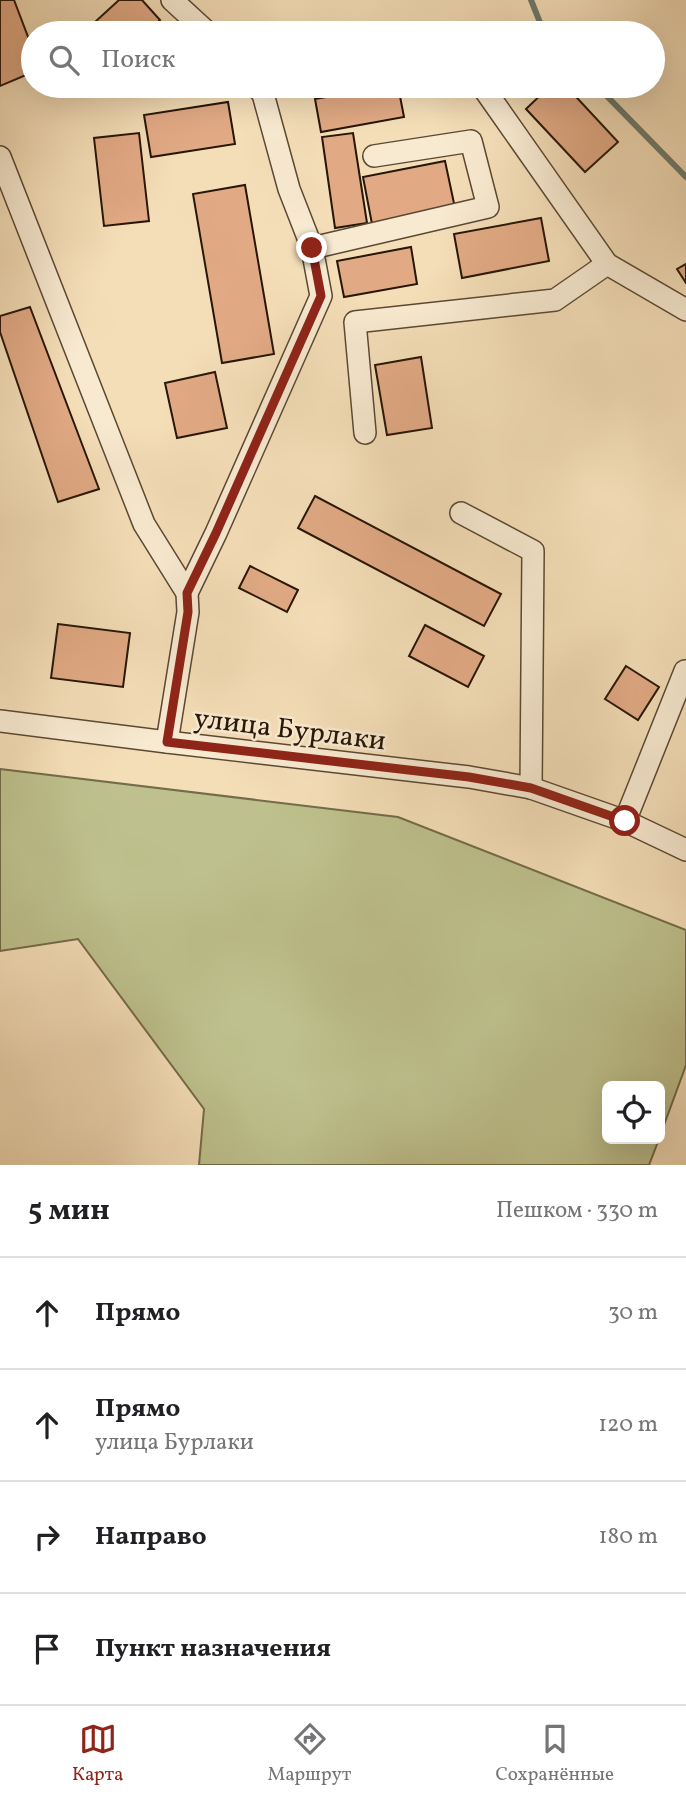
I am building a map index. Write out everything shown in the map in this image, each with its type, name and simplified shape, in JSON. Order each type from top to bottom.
[{"type":"street","points":[[172,0],[195,21]]},
{"type":"street","points":[[167,742],[188,612],[187,593],[321,296],[312,248],[289,189],[264,98]]},
{"type":"street","points":[[490,98],[607,264],[686,310]]},
{"type":"street","points":[[312,248],[488,207],[471,141],[374,156]]},
{"type":"street","points":[[0,157],[144,524],[187,593]]},
{"type":"street","points":[[365,433],[355,322],[555,300],[607,264]]},
{"type":"street","points":[[461,513],[534,551],[531,788]]},
{"type":"street","points":[[625,821],[685,671]]},
{"type":"street","name":"улица Бурлаки","points":[[0,721],[455,775],[531,788],[625,821],[686,850]]},
{"type":"green space","points":[[0,769],[398,817],[686,930],[686,1065],[665,1122],[665,1081],[602,1081],[602,1144],[657,1144],[649,1165],[199,1165],[204,1109],[78,939],[0,951]]},
{"type":"building","points":[[0,0],[14,0],[22,21],[21,77],[0,86]]},
{"type":"building","points":[[119,0],[142,0],[160,20],[159,21],[96,21]]},
{"type":"building","points":[[400,98],[404,117],[321,132],[315,99]]},
{"type":"building","points":[[537,98],[577,98],[618,142],[585,172],[526,109]]},
{"type":"building","points":[[228,102],[235,144],[151,157],[144,115]]},
{"type":"building","points":[[139,133],[149,221],[104,226],[94,138]]},
{"type":"building","points":[[353,133],[367,223],[335,228],[322,137]]},
{"type":"building","points":[[445,161],[455,208],[372,224],[363,177]]},
{"type":"building","points":[[245,185],[274,354],[222,363],[193,194]]},
{"type":"building","points":[[541,218],[549,261],[462,278],[454,234]]},
{"type":"building","points":[[411,247],[417,284],[344,297],[337,261]]},
{"type":"building","points":[[686,264],[686,283],[677,269]]},
{"type":"building","points":[[30,307],[99,489],[58,502],[0,332],[0,316]]},
{"type":"building","points":[[421,357],[432,428],[387,435],[375,365]]},
{"type":"building","points":[[215,372],[227,428],[177,438],[165,383]]},
{"type":"building","points":[[315,496],[501,594],[484,626],[298,528]]},
{"type":"building","points":[[250,566],[298,590],[287,612],[239,588]]},
{"type":"building","points":[[58,624],[130,633],[123,687],[51,678]]},
{"type":"building","points":[[425,625],[484,656],[468,687],[409,656]]},
{"type":"building","points":[[626,666],[659,687],[638,720],[605,699]]},
{"type":"waterway","points":[[531,0],[539,21]]},
{"type":"waterway","points":[[609,98],[686,177]]},
{"type":"route","points":[[312,248],[321,296],[187,593],[188,612],[167,742],[469,777],[531,788],[625,821]]}]
